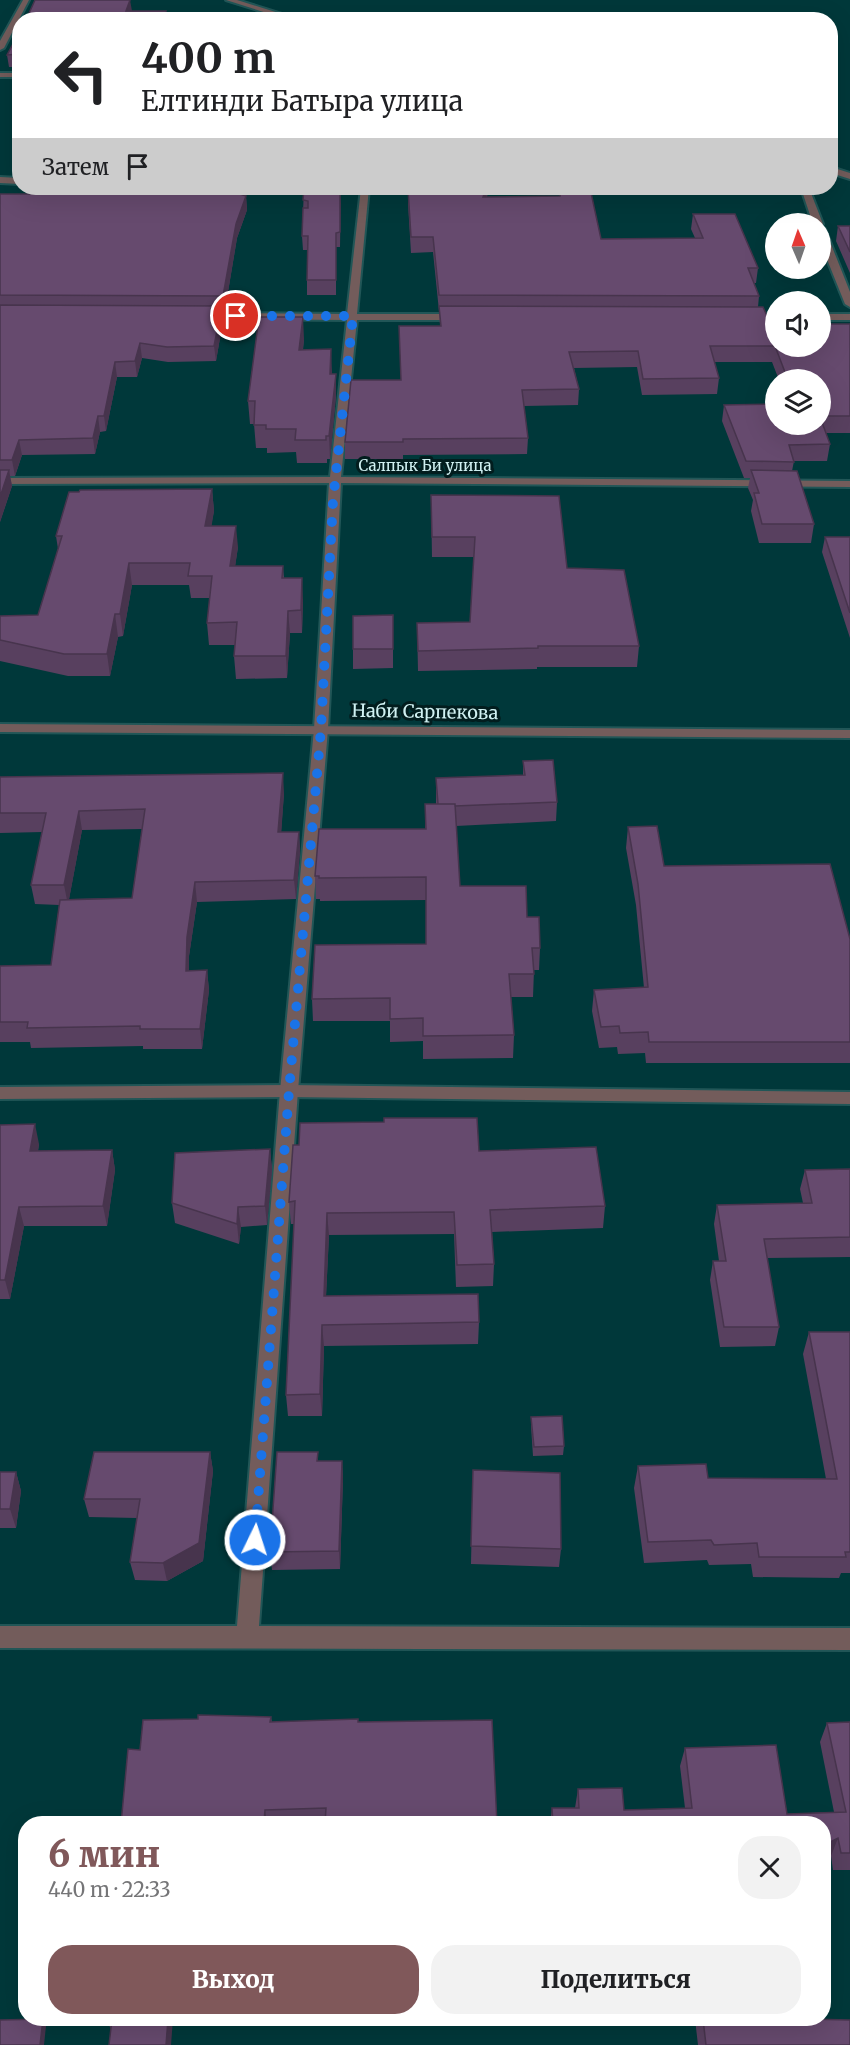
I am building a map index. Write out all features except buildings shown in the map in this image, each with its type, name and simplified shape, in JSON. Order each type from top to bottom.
[{"type":"street","points":[[229,0],[270,12]]},
{"type":"street","points":[[0,48],[12,26]]},
{"type":"street","points":[[247,1635],[289,1091],[321,729],[335,480],[364,195]]},
{"type":"street","points":[[808,195],[814,213]]},
{"type":"street","points":[[831,256],[850,304]]},
{"type":"street","points":[[188,316],[471,317]]},
{"type":"street","points":[[729,317],[765,317]]},
{"type":"street","points":[[831,317],[850,317]]},
{"type":"street","name":"Салпык Би улица","points":[[0,481],[335,480],[850,484]]},
{"type":"street","name":"Наби Сарпекова","points":[[0,728],[850,734]]},
{"type":"street","points":[[0,1093],[289,1091],[850,1098]]},
{"type":"street","points":[[0,1637],[247,1635],[662,1640],[850,1639]]},
{"type":"route","points":[[236,316],[353,316],[333,501],[321,729],[289,1091],[255,1540]]}]
